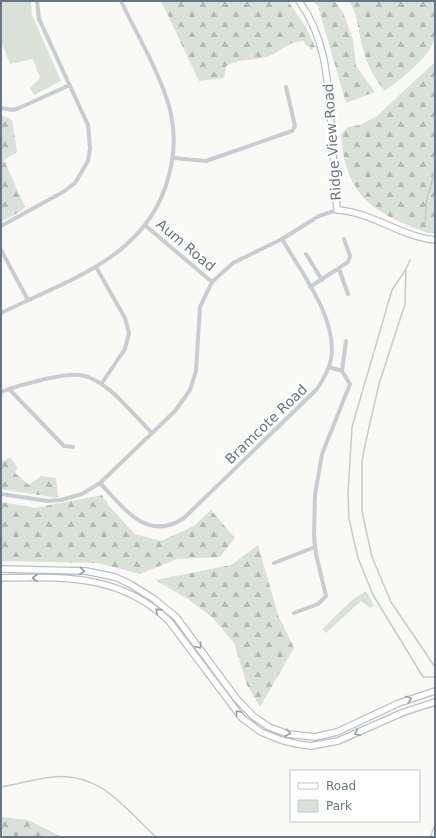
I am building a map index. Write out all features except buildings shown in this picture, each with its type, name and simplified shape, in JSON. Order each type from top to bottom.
[{"type":"main road","name":"Ridge View Road","points":[[299,1],[311,19],[318,36],[326,65],[337,210],[362,214],[409,235],[435,240]]},
{"type":"main road","points":[[1,569],[86,571],[115,577],[130,584],[154,599],[176,617],[236,698],[253,716],[269,727],[288,734],[315,737],[337,732],[389,707],[432,691]]},
{"type":"main road","points":[[1,578],[81,579],[105,584],[137,596],[157,609],[170,621],[242,718],[261,732],[281,740],[312,746],[338,741],[404,712],[435,702]]},
{"type":"street","points":[[1,226],[63,192],[75,183],[82,174],[88,161],[90,136],[83,113],[39,19],[37,1]]},
{"type":"street","points":[[1,313],[96,267],[123,249],[146,226],[165,190],[172,158],[171,119],[166,96],[121,1]]},
{"type":"street","points":[[1,108],[13,110],[19,108],[70,85]]},
{"type":"street","points":[[172,158],[206,161],[285,135],[292,131],[295,126],[286,87]]},
{"type":"street","points":[[1,494],[48,501],[61,500],[82,494],[100,483],[175,411],[190,390],[196,371],[200,307],[212,282],[233,263],[282,239],[319,216],[337,210]]},
{"type":"street","name":"Aum Road","points":[[146,226],[212,282]]},
{"type":"street","name":"Bramcote Road","points":[[100,483],[132,516],[150,526],[159,526],[179,521],[317,389],[329,367],[332,349],[330,329],[310,287],[282,239]]},
{"type":"street","points":[[310,287],[346,265],[350,259],[344,239]]},
{"type":"street","points":[[1,250],[28,300]]},
{"type":"street","points":[[306,254],[322,280]]},
{"type":"street","points":[[96,267],[125,318],[129,333],[125,349],[102,383]]},
{"type":"street","points":[[338,269],[348,294]]},
{"type":"street","points":[[342,371],[346,340]]},
{"type":"street","points":[[294,613],[318,604],[326,596],[315,547],[315,495],[320,464],[327,440],[350,386],[348,378],[342,371],[329,367]]},
{"type":"street","points":[[1,392],[9,388],[70,375],[85,376],[102,383],[152,433]]},
{"type":"street","points":[[9,388],[64,446],[73,447]]},
{"type":"street","points":[[274,563],[315,547]]},
{"type":"green space","points":[[1,1],[31,1],[32,15],[61,81],[34,95],[30,88],[40,78],[33,59],[10,64],[1,41]]},
{"type":"green space","points":[[161,1],[288,1],[306,27],[315,47],[311,50],[303,41],[294,42],[265,57],[237,61],[226,66],[224,78],[199,81]]},
{"type":"green space","points":[[313,1],[334,1],[343,12],[353,40],[356,66],[375,92],[346,103],[318,6]]},
{"type":"green space","points":[[349,1],[435,1],[435,35],[433,43],[422,59],[407,74],[385,91],[375,77],[367,61],[361,43],[357,18]]},
{"type":"green space","points":[[435,62],[435,233],[428,233],[392,218],[366,200],[356,188],[349,173],[344,156],[341,134],[348,127],[360,125],[377,116]]},
{"type":"green space","points":[[1,115],[12,120],[17,152],[4,160],[25,207],[1,222]]},
{"type":"green space","points":[[10,457],[17,467],[15,473],[29,485],[41,476],[56,478],[58,498],[1,489],[1,463]]},
{"type":"green space","points":[[102,495],[110,507],[135,534],[161,541],[194,526],[211,510],[235,538],[220,557],[177,559],[140,574],[98,563],[1,561],[1,502],[35,508]]},
{"type":"green space","points":[[258,545],[278,615],[294,648],[260,707],[247,685],[234,643],[213,618],[188,599],[155,580],[231,565]]},
{"type":"green space","points":[[366,591],[374,606],[370,608],[361,601],[326,633],[322,629],[352,600]]},
{"type":"green space","points":[[1,817],[28,820],[62,837],[1,837]]},
{"type":"waterway","points":[[425,226],[426,203],[435,171]]},
{"type":"waterway","points":[[410,260],[406,269],[405,304],[379,384],[365,445],[362,461],[362,511],[372,557],[391,602],[435,667]]},
{"type":"waterway","points":[[406,269],[392,290],[352,427],[348,494],[349,519],[358,558],[373,595],[423,677],[435,677]]},
{"type":"waterway","points":[[1,787],[52,777],[69,777],[84,780],[98,786],[110,794],[156,837]]},
{"type":"waterway","points":[[430,837],[435,825]]}]
